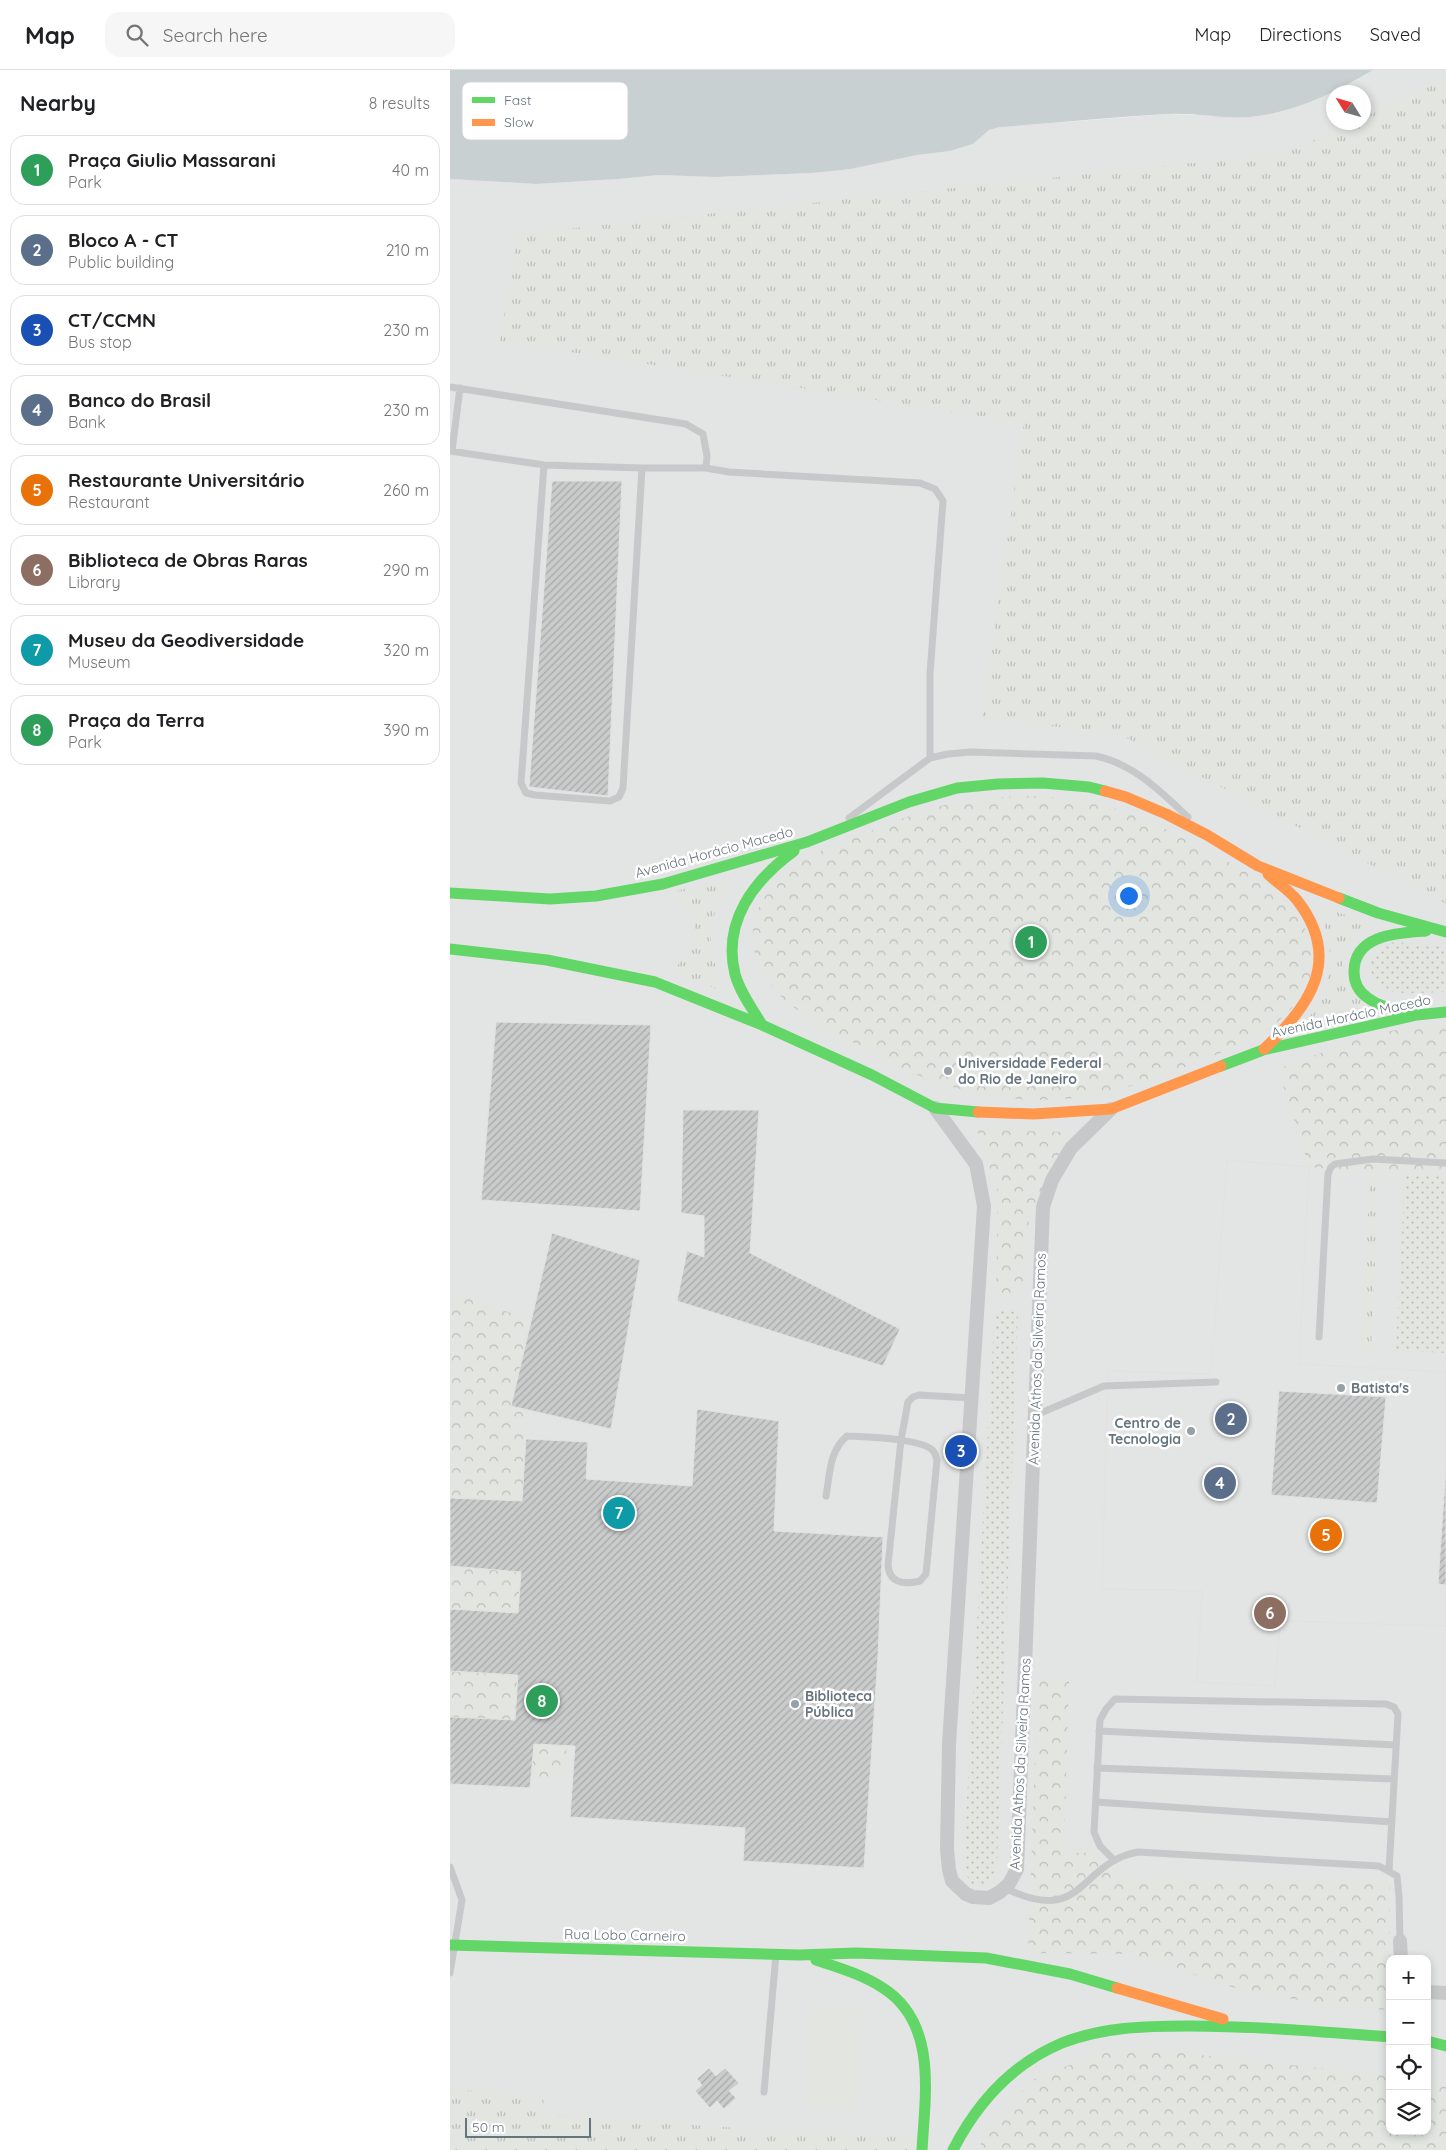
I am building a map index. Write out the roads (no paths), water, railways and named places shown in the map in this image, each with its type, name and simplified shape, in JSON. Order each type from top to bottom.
[{"type":"main road","points":[[450,949],[547,960],[655,982],[762,1025],[872,1074],[935,1108],[958,1111],[1034,1114],[1111,1110],[1263,1050],[1290,1025],[1306,1004],[1318,978],[1320,952],[1314,927],[1296,899],[1258,866],[1207,835],[1166,814],[1126,798],[1088,787],[998,784],[957,788],[909,802],[807,842],[777,862],[762,876],[744,901],[734,925],[731,955],[735,975],[762,1025]]},
{"type":"main road","name":"Avenida Horácio Macedo","points":[[450,893],[550,899],[596,896],[663,884],[807,842]]},
{"type":"main road","points":[[1258,866],[1378,913],[1441,931]]},
{"type":"main road","points":[[1417,1015],[1387,1006],[1362,993],[1355,983],[1354,970],[1357,955],[1366,944],[1377,937],[1441,931]]},
{"type":"main road","name":"Avenida Horácio Macedo","points":[[1263,1050],[1417,1015],[1446,1012]]},
{"type":"main road","name":"Rua Lobo Carneiro","points":[[452,1945],[800,1955]]},
{"type":"main road","points":[[800,1955],[856,1953],[986,1958],[1070,1974],[1248,2026]]},
{"type":"main road","points":[[800,1955],[858,1974],[884,1988],[904,2005],[917,2027],[926,2063],[922,2150]]},
{"type":"main road","points":[[953,2150],[959,2136],[985,2099],[1018,2068],[1047,2050],[1082,2036],[1112,2030],[1158,2026],[1248,2026],[1386,2037]]},
{"type":"main road","points":[[1431,2042],[1446,2046]]},
{"type":"street","name":"Avenida Athos da Silveira Ramos","points":[[935,1108],[976,1164],[984,1206],[949,1744],[948,1856],[952,1881],[966,1894],[980,1898],[989,1898],[1005,1888],[1017,1869],[1043,1207],[1052,1180],[1071,1148],[1111,1110]]},
{"type":"street","points":[[1400,1941],[1400,1955]]},
{"type":"street","points":[[1431,1992],[1446,1993]]},
{"type":"lane","points":[[450,387],[686,424],[703,434],[707,456],[706,468]]},
{"type":"lane","points":[[460,388],[451,451],[544,465],[706,468],[729,472],[920,483],[927,484],[940,494],[943,501],[930,673],[930,758]]},
{"type":"lane","points":[[544,465],[521,783],[526,793],[535,796],[610,801],[619,797],[623,788],[642,468]]},
{"type":"lane","points":[[826,834],[930,758],[970,752],[1096,756],[1109,759],[1120,763],[1150,783],[1207,835]]},
{"type":"lane","points":[[1318,1337],[1328,1174],[1331,1167],[1335,1164],[1373,1159],[1446,1163]]},
{"type":"lane","points":[[1036,1414],[1104,1386],[1216,1382]]},
{"type":"lane","points":[[826,1496],[833,1454],[838,1443],[847,1436],[901,1440],[929,1448],[934,1452],[937,1460],[926,1574],[920,1581],[893,1579],[888,1573],[901,1440],[908,1402],[913,1397],[971,1398]]},
{"type":"lane","points":[[1114,1860],[1100,1846],[1094,1832],[1100,1720],[1114,1699],[1386,1704],[1394,1707],[1398,1714],[1389,1870]]},
{"type":"lane","points":[[1099,1731],[1396,1745]]},
{"type":"lane","points":[[1097,1768],[1394,1779]]},
{"type":"lane","points":[[1096,1802],[1392,1822]]},
{"type":"lane","points":[[1005,1888],[1030,1898],[1048,1901],[1062,1899],[1081,1888],[1114,1860],[1138,1852],[1379,1866],[1397,1876],[1400,1941]]},
{"type":"lane","points":[[450,1867],[462,1900],[452,1945],[450,1973]]},
{"type":"lane","points":[[450,1887],[458,1887]]},
{"type":"lane","points":[[764,2092],[776,1954]]},
{"type":"place","name":"Praça Giulio Massarani","points":[[1031,942]]},
{"type":"place","name":"Universidade Federal do Rio de Janeiro","points":[[948,1071]]},
{"type":"place","name":"Batista's","points":[[1341,1388]]},
{"type":"place","name":"Bloco A - CT","points":[[1231,1419]]},
{"type":"place","name":"Centro de Tecnologia","points":[[1191,1431]]},
{"type":"place","name":"CT/CCMN","points":[[961,1451]]},
{"type":"place","name":"Banco do Brasil","points":[[1220,1483]]},
{"type":"place","name":"Museu da Geodiversidade","points":[[619,1513]]},
{"type":"place","name":"Restaurante Universitário","points":[[1326,1535]]},
{"type":"place","name":"Biblioteca de Obras Raras","points":[[1270,1613]]},
{"type":"place","name":"Praça da Terra","points":[[542,1701]]},
{"type":"place","name":"Biblioteca Pública","points":[[795,1704]]}]
